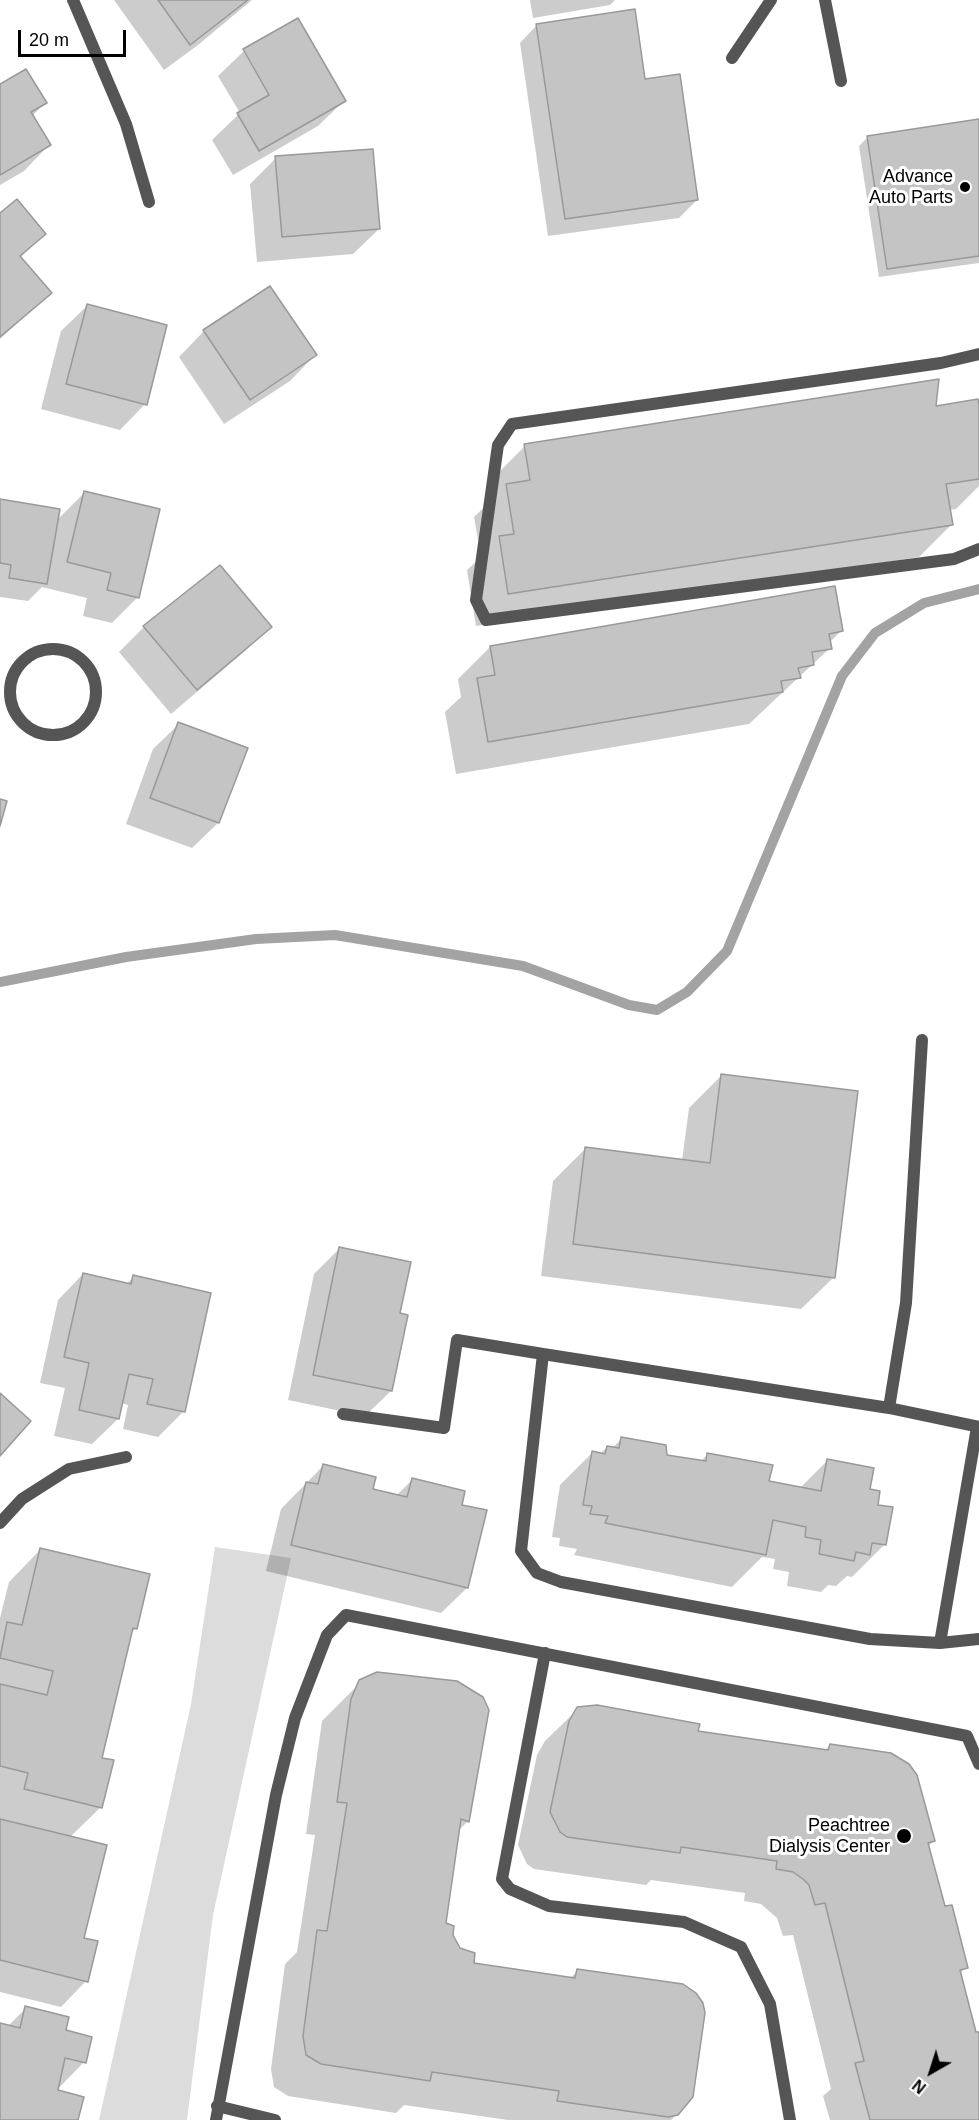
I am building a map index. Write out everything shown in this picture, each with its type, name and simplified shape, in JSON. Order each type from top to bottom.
[{"type":"street","points":[[73,0],[126,124],[149,202]]},
{"type":"street","points":[[732,58],[771,0]]},
{"type":"street","points":[[825,0],[841,81]]},
{"type":"street","points":[[979,354],[941,363],[512,424],[498,445],[476,600],[486,620],[954,559],[979,549]]},
{"type":"street","points":[[49,648],[63,650],[88,665],[96,692],[94,706],[87,719],[76,729],[63,734],[49,735],[35,732],[23,724],[14,712],[5,684],[23,659],[49,648]]},
{"type":"street","points":[[889,1408],[906,1303],[922,1040]]},
{"type":"street","points":[[343,1414],[444,1428],[457,1340],[889,1408],[978,1427],[940,1643]]},
{"type":"street","points":[[543,1354],[520,1551],[537,1573],[561,1582],[870,1640],[940,1643],[979,1638]]},
{"type":"street","points":[[0,1523],[22,1499],[69,1470],[126,1457]]},
{"type":"street","points":[[216,2120],[276,1795],[295,1718],[327,1635],[346,1615],[967,1736],[979,1764]]},
{"type":"street","points":[[545,1653],[502,1879],[510,1888],[549,1906],[684,1922],[741,1947],[770,2004],[790,2120]]},
{"type":"street","points":[[218,2106],[275,2120]]},
{"type":"shaded area","points":[[215,1547],[291,1558],[213,1915],[187,2120],[99,2120],[191,1704]]},
{"type":"building","points":[[158,0],[248,0],[190,45]]},
{"type":"building","points":[[635,9],[645,79],[680,74],[698,200],[565,219],[536,24]]},
{"type":"building","points":[[298,18],[346,101],[259,151],[237,113],[269,95],[243,49]]},
{"type":"building","points":[[26,69],[47,103],[31,112],[51,145],[0,175],[0,84]]},
{"type":"building","points":[[979,119],[979,256],[887,269],[867,136]]},
{"type":"building","points":[[373,149],[380,229],[282,237],[275,156]]},
{"type":"building","points":[[17,199],[46,234],[20,256],[52,293],[0,337],[0,213]]},
{"type":"building","points":[[270,286],[317,355],[250,400],[203,330]]},
{"type":"building","points":[[87,304],[167,325],[147,405],[66,384]]},
{"type":"building","points":[[939,379],[936,406],[978,399],[979,406],[979,479],[946,484],[953,525],[508,594],[499,536],[514,534],[506,484],[530,480],[524,444]]},
{"type":"building","points":[[84,491],[160,509],[139,598],[107,590],[111,573],[67,562]]},
{"type":"building","points":[[0,499],[60,509],[47,584],[9,578],[11,565],[0,563]]},
{"type":"building","points":[[220,565],[272,627],[197,690],[143,626]]},
{"type":"building","points":[[835,586],[843,631],[829,634],[832,649],[812,652],[814,665],[798,668],[801,678],[781,681],[783,692],[488,742],[477,678],[495,675],[490,646]]},
{"type":"building","points":[[178,722],[248,748],[219,823],[150,798]]},
{"type":"building","points":[[0,799],[7,801],[0,826]]},
{"type":"building","points":[[721,1074],[858,1091],[835,1278],[573,1244],[585,1147],[710,1163]]},
{"type":"building","points":[[339,1247],[411,1262],[400,1313],[408,1315],[392,1391],[313,1375]]},
{"type":"building","points":[[83,1273],[131,1284],[133,1275],[211,1293],[185,1412],[147,1404],[153,1379],[129,1374],[119,1419],[79,1410],[89,1363],[64,1357]]},
{"type":"building","points":[[0,1393],[31,1421],[0,1456]]},
{"type":"building","points":[[621,1437],[666,1445],[667,1455],[706,1461],[707,1453],[773,1465],[769,1481],[821,1491],[827,1459],[874,1468],[870,1489],[880,1491],[878,1505],[893,1507],[886,1545],[872,1543],[870,1555],[856,1552],[854,1561],[819,1554],[821,1540],[805,1537],[806,1527],[773,1520],[766,1555],[605,1523],[608,1516],[590,1514],[592,1506],[583,1505],[592,1451],[605,1454],[607,1446],[619,1448]]},
{"type":"building","points":[[323,1464],[376,1477],[373,1489],[407,1497],[412,1478],[465,1491],[462,1505],[487,1510],[468,1588],[291,1545],[306,1482],[318,1484]]},
{"type":"building","points":[[40,1548],[150,1574],[137,1629],[133,1628],[102,1758],[114,1760],[102,1808],[24,1789],[28,1773],[0,1766],[0,1684],[47,1695],[53,1671],[0,1658],[7,1622],[22,1625]]},
{"type":"building","points":[[377,1672],[457,1681],[483,1697],[489,1710],[469,1822],[461,1819],[446,1923],[454,1926],[453,1935],[460,1948],[475,1953],[474,1963],[575,1978],[577,1969],[683,1984],[696,1993],[703,2003],[705,2013],[693,2097],[678,2115],[668,2117],[557,2101],[559,2091],[432,2072],[430,2081],[321,2064],[306,2055],[303,2036],[317,1930],[327,1931],[347,1803],[337,1802],[351,1699],[359,1680]]},
{"type":"building","points":[[597,1705],[700,1724],[698,1731],[828,1750],[830,1744],[891,1753],[909,1764],[917,1775],[935,1841],[928,1843],[945,1906],[952,1905],[968,1968],[960,1970],[976,2032],[979,2032],[979,2120],[870,2120],[855,2063],[864,2061],[825,1903],[815,1905],[809,1885],[793,1872],[776,1869],[777,1861],[681,1847],[680,1853],[567,1837],[560,1832],[550,1812],[569,1721],[577,1707]]},
{"type":"building","points":[[0,1819],[107,1845],[84,1938],[98,1941],[88,1982],[0,1960]]},
{"type":"building","points":[[25,2006],[69,2017],[66,2030],[92,2037],[86,2063],[65,2058],[58,2090],[84,2097],[78,2120],[0,2120],[0,2023],[20,2028]]},
{"type":"waterway","points":[[0,982],[126,957],[256,939],[335,935],[523,966],[629,1005],[657,1010],[687,992],[727,951],[842,676],[875,633],[924,603],[979,589]]},
{"type":"place","name":"Advance Auto Parts","points":[[965,187]]},
{"type":"place","name":"Peachtree Dialysis Center","points":[[904,1836]]}]
